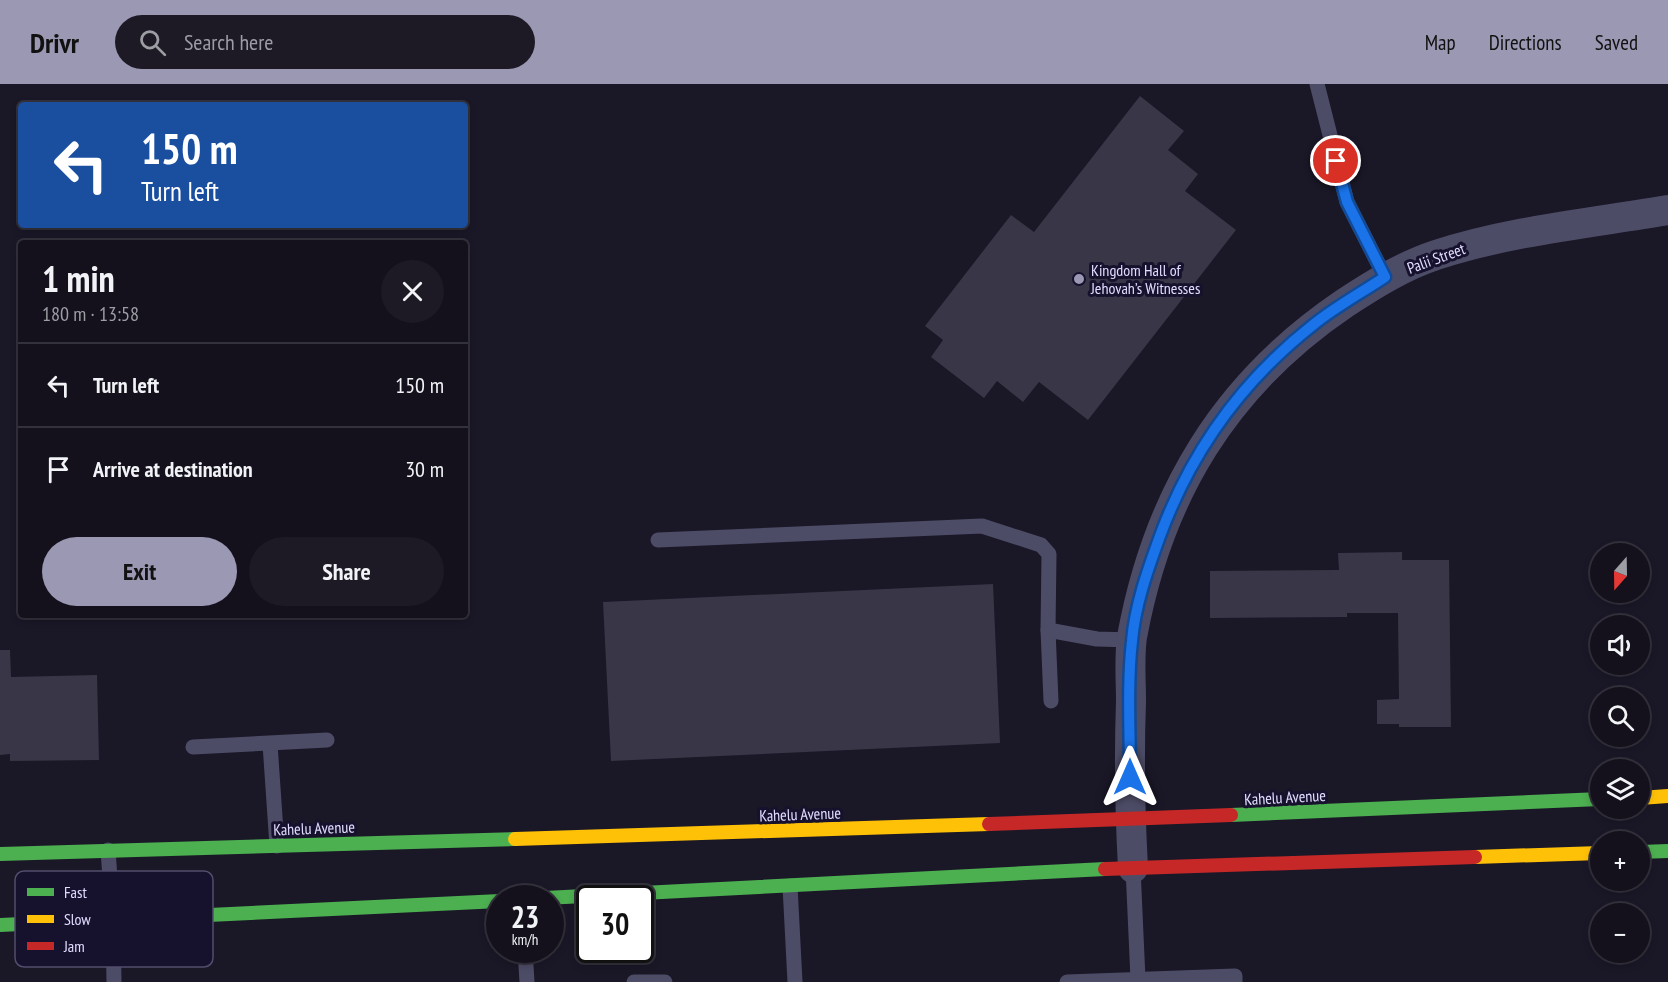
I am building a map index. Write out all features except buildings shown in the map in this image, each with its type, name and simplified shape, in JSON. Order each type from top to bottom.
[{"type":"street","name":"Palii Street","points":[[1133,868],[1130,820],[1132,640],[1147,570],[1176,493],[1227,411],[1269,363],[1314,324],[1385,277],[1435,256],[1485,241],[1668,210]]},
{"type":"street","points":[[1650,797],[1668,796]]},
{"type":"street","name":"Kahelu Avenue","points":[[0,854],[1130,820],[1590,799]]},
{"type":"street","points":[[1650,852],[1668,851]]},
{"type":"street","points":[[564,897],[1133,868],[1590,853]]},
{"type":"street","points":[[213,915],[486,902]]},
{"type":"street","points":[[0,925],[15,924]]},
{"type":"lane","points":[[1317,84],[1347,202],[1385,277]]},
{"type":"lane","points":[[658,540],[982,526],[1041,545],[1049,554],[1048,630],[1052,701]]},
{"type":"lane","points":[[1048,630],[1097,639],[1132,640]]},
{"type":"lane","points":[[193,747],[327,740]]},
{"type":"lane","points":[[270,744],[277,846]]},
{"type":"lane","points":[[108,850],[110,871]]},
{"type":"lane","points":[[1133,868],[1138,979]]},
{"type":"lane","points":[[790,886],[795,982]]},
{"type":"lane","points":[[526,963],[527,982]]},
{"type":"lane","points":[[114,967],[114,982]]},
{"type":"lane","points":[[1067,982],[1235,976],[1235,982]]},
{"type":"lane","points":[[634,982],[664,982]]},
{"type":"traffic: fast","points":[[1231,815],[1590,799]]},
{"type":"traffic: fast","points":[[0,854],[515,839]]},
{"type":"traffic: fast","points":[[1650,852],[1668,851]]},
{"type":"traffic: fast","points":[[564,897],[1105,869]]},
{"type":"traffic: fast","points":[[213,915],[486,902]]},
{"type":"traffic: fast","points":[[0,925],[15,924]]},
{"type":"traffic: slow","points":[[1650,797],[1668,796]]},
{"type":"traffic: slow","points":[[515,839],[989,824]]},
{"type":"traffic: slow","points":[[1475,857],[1590,853]]},
{"type":"traffic: jam","points":[[989,824],[1231,815]]},
{"type":"traffic: jam","points":[[1105,869],[1475,857]]},
{"type":"place","name":"Kingdom Hall of Jehovah’s Witnesses","points":[[1079,279]]},
{"type":"route","points":[[1130,777],[1132,640],[1147,570],[1176,493],[1211,435],[1239,395],[1269,363],[1314,324],[1385,277],[1347,202],[1336,161]]}]
